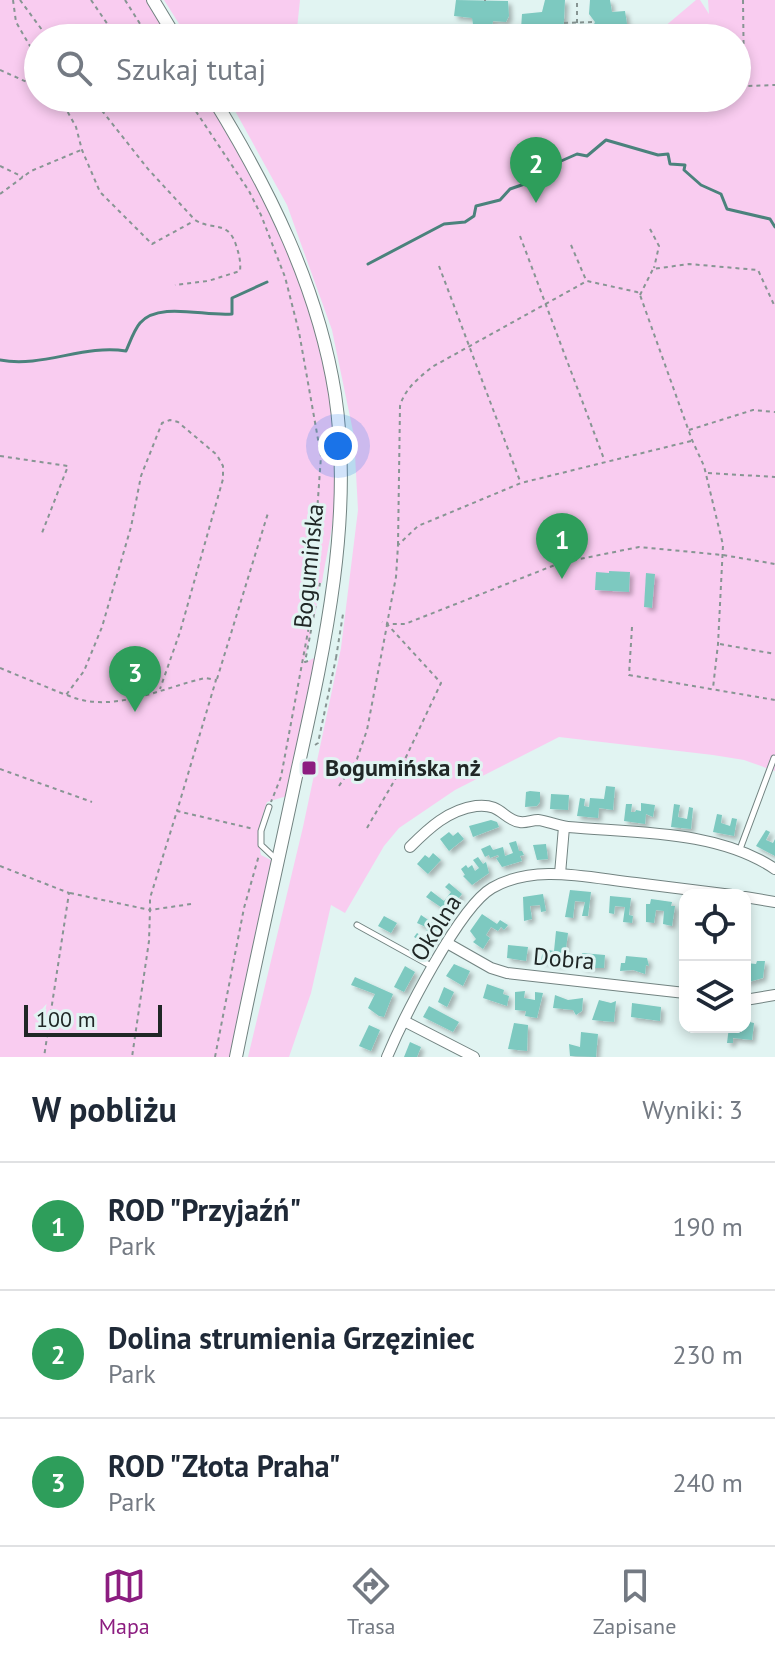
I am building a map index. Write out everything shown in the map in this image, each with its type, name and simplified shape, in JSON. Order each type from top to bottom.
[{"type":"street","points":[[153,0],[168,24]]},
{"type":"street","name":"Bogumińska","points":[[221,112],[258,175],[290,241],[325,345],[338,422],[339,509],[330,598],[317,678],[236,1057]]},
{"type":"street","points":[[410,847],[441,820],[473,807],[498,808],[520,822],[536,820],[564,827],[707,841],[740,849],[775,869]]},
{"type":"street","points":[[560,874],[564,827]]},
{"type":"street","name":"Okólna","points":[[387,1057],[447,943],[471,905],[491,888],[519,878],[560,874],[683,889]]},
{"type":"street","points":[[751,898],[775,902]]},
{"type":"street","name":"Dobra","points":[[447,943],[491,968],[507,973],[679,992]]},
{"type":"street","points":[[751,999],[775,995]]},
{"type":"street","points":[[404,1021],[471,1057]]},
{"type":"lane","points":[[740,849],[774,758]]},
{"type":"lane","points":[[269,807],[261,831],[261,845],[278,861]]},
{"type":"lane","points":[[357,925],[433,968]]},
{"type":"path","points":[[13,0],[16,22],[24,36]]},
{"type":"path","points":[[20,0],[38,24]]},
{"type":"path","points":[[91,0],[107,24]]},
{"type":"path","points":[[125,0],[140,24]]},
{"type":"path","points":[[577,0],[577,23]]},
{"type":"path","points":[[743,0],[743,24]]},
{"type":"path","points":[[564,23],[595,22]]},
{"type":"path","points":[[0,70],[24,81]]},
{"type":"path","points":[[751,86],[775,85]]},
{"type":"path","points":[[68,112],[100,192],[152,244],[195,220]]},
{"type":"path","points":[[103,112],[148,169],[195,220],[221,227],[233,235],[240,271],[208,281],[175,285]]},
{"type":"path","points":[[196,112],[249,191],[285,277],[299,332],[321,456],[309,626],[281,777],[269,807]]},
{"type":"path","points":[[0,194],[31,171],[82,150]]},
{"type":"path","points":[[0,166],[24,177]]},
{"type":"path","points":[[640,295],[653,269],[659,246],[650,229]]},
{"type":"path","points":[[520,236],[605,461]]},
{"type":"path","points":[[571,245],[587,281]]},
{"type":"path","points":[[653,269],[689,264],[758,270],[775,307]]},
{"type":"path","points":[[439,266],[521,483]]},
{"type":"path","points":[[339,786],[357,759],[367,730],[396,577],[402,397],[432,367],[587,281],[630,289],[640,295],[706,473],[723,555],[713,688]]},
{"type":"path","points":[[688,430],[753,410],[775,412]]},
{"type":"path","points":[[66,695],[84,671],[102,627],[149,450],[162,423],[170,420],[178,422],[217,455],[223,466],[223,479],[180,632],[160,689]]},
{"type":"path","points":[[398,545],[418,526],[521,483],[692,440]]},
{"type":"path","points":[[0,456],[68,466],[42,533]]},
{"type":"path","points":[[706,473],[775,477]]},
{"type":"path","points":[[132,1057],[149,941],[150,898],[268,513]]},
{"type":"path","points":[[382,622],[405,624],[560,563],[639,547],[723,555],[775,564]]},
{"type":"path","points":[[314,657],[305,662],[320,583]]},
{"type":"path","points":[[314,746],[318,743],[323,723],[343,614]]},
{"type":"path","points":[[367,828],[397,776],[441,683],[387,624]]},
{"type":"path","points":[[632,627],[629,675],[775,700]]},
{"type":"path","points":[[310,636],[315,649]]},
{"type":"path","points":[[718,644],[775,654]]},
{"type":"path","points":[[327,656],[336,658]]},
{"type":"path","points":[[0,668],[81,701],[96,703],[135,697],[205,678],[216,680]]},
{"type":"path","points":[[0,769],[92,802]]},
{"type":"path","points":[[177,811],[249,827]]},
{"type":"path","points":[[215,1057],[244,908],[261,845]]},
{"type":"path","points":[[0,866],[69,893],[150,910],[191,904]]},
{"type":"path","points":[[44,1057],[69,893]]},
{"type":"shaded area","points":[[0,0],[146,0],[161,24],[24,24],[24,112],[216,112],[258,185],[302,287],[324,362],[331,401],[336,479],[333,517],[304,663],[316,657],[287,796],[267,802],[261,822],[261,855],[273,861],[231,1057],[0,1057]]},
{"type":"shaded area","points":[[164,0],[300,0],[297,24],[179,24]]},
{"type":"shaded area","points":[[696,0],[700,0],[709,14],[708,0],[775,0],[775,771],[744,760],[713,755],[559,737],[455,790],[399,828],[384,846],[345,913],[331,905],[311,993],[289,1057],[248,1057],[303,827],[341,648],[358,510],[354,436],[332,330],[287,205],[236,112],[751,112],[751,24],[668,24]]},
{"type":"building","points":[[456,0],[508,1],[509,16],[506,22],[473,24],[472,18],[454,16]]},
{"type":"building","points":[[545,0],[565,0],[564,24],[521,24],[522,14],[542,12]]},
{"type":"building","points":[[590,0],[610,0],[612,12],[625,11],[627,24],[594,24],[589,14]]},
{"type":"building","points":[[596,572],[630,572],[629,592],[595,590]]},
{"type":"building","points":[[646,573],[655,574],[652,608],[644,607]]},
{"type":"building","points":[[606,786],[615,787],[613,810],[599,808],[598,818],[577,816],[580,798],[585,799],[584,806],[589,807],[590,798],[604,799]]},
{"type":"building","points":[[526,792],[540,792],[540,802],[537,806],[525,807]]},
{"type":"building","points":[[551,794],[569,795],[568,810],[550,809]]},
{"type":"building","points":[[641,803],[655,805],[653,817],[646,814],[645,824],[624,821],[626,804],[632,804],[631,812],[635,812],[641,811]]},
{"type":"building","points":[[674,804],[680,805],[678,817],[687,819],[689,807],[693,808],[691,829],[671,827]]},
{"type":"building","points":[[717,814],[722,815],[721,823],[730,826],[732,818],[737,819],[734,836],[713,832]]},
{"type":"building","points":[[491,820],[497,822],[499,827],[473,837],[469,826]]},
{"type":"building","points":[[766,830],[770,832],[766,840],[773,843],[775,839],[775,856],[756,846]]},
{"type":"building","points":[[449,832],[453,836],[458,832],[464,839],[449,851],[440,839]]},
{"type":"building","points":[[516,841],[524,855],[520,856],[522,861],[502,867],[496,858],[498,855],[485,857],[481,849],[490,845],[493,850],[503,847],[505,856],[513,853],[509,843]]},
{"type":"building","points":[[546,844],[548,859],[537,860],[533,845]]},
{"type":"building","points":[[433,853],[441,860],[428,874],[417,864],[425,855],[429,858]]},
{"type":"building","points":[[478,857],[483,864],[486,862],[489,873],[472,885],[461,869],[472,865],[475,871],[479,868],[473,860]]},
{"type":"building","points":[[449,883],[462,894],[448,912],[426,897],[431,891],[444,901],[451,892],[445,887]]},
{"type":"building","points":[[570,890],[591,892],[588,916],[582,916],[585,902],[575,901],[573,918],[565,917]]},
{"type":"building","points":[[543,894],[546,911],[541,912],[540,905],[530,906],[532,919],[524,921],[523,897]]},
{"type":"building","points":[[610,896],[631,898],[629,915],[633,916],[632,923],[623,922],[625,907],[615,906],[614,914],[609,913]]},
{"type":"building","points":[[651,899],[672,902],[671,906],[675,906],[672,926],[663,924],[664,911],[656,910],[654,923],[646,922],[646,904],[650,904]]},
{"type":"building","points":[[482,914],[497,924],[500,920],[508,925],[498,931],[491,927],[486,935],[490,938],[483,949],[473,942],[476,939],[470,931]]},
{"type":"building","points":[[421,915],[440,928],[430,946],[414,937],[417,933],[423,937],[428,928],[417,923]]},
{"type":"building","points":[[384,916],[397,923],[391,933],[378,926]]},
{"type":"building","points":[[556,931],[568,933],[564,964],[561,965],[541,961],[543,949],[554,951]]},
{"type":"building","points":[[508,945],[528,947],[526,961],[507,958]]},
{"type":"building","points":[[582,953],[605,955],[604,968],[581,966]]},
{"type":"building","points":[[626,956],[647,958],[649,966],[646,965],[645,974],[633,970],[620,971]]},
{"type":"building","points":[[757,961],[765,961],[763,978],[751,981],[751,963],[756,964]]},
{"type":"building","points":[[454,964],[470,971],[463,986],[446,976]]},
{"type":"building","points":[[405,966],[415,972],[404,992],[394,987]]},
{"type":"building","points":[[355,977],[393,994],[384,1017],[368,1008],[375,994],[351,985]]},
{"type":"building","points":[[487,984],[504,990],[503,994],[509,996],[507,1006],[483,998]]},
{"type":"building","points":[[444,987],[454,992],[447,1007],[438,1002]]},
{"type":"building","points":[[525,991],[524,998],[535,1000],[535,992],[543,993],[537,1018],[525,1016],[526,1011],[515,1010],[515,992]]},
{"type":"building","points":[[555,995],[568,1000],[583,998],[582,1011],[576,1015],[573,1010],[553,1008]]},
{"type":"building","points":[[599,1000],[616,1001],[614,1022],[592,1020]]},
{"type":"building","points":[[632,1003],[661,1007],[660,1021],[631,1017]]},
{"type":"building","points":[[429,1006],[459,1022],[453,1032],[423,1017]]},
{"type":"building","points":[[751,1022],[754,1023],[752,1040],[733,1038],[733,1043],[727,1043],[728,1033],[751,1033]]},
{"type":"building","points":[[514,1023],[528,1025],[527,1051],[508,1049]]},
{"type":"building","points":[[369,1025],[380,1030],[371,1051],[359,1046]]},
{"type":"building","points":[[581,1032],[598,1034],[596,1057],[570,1056],[569,1044],[580,1047]]},
{"type":"building","points":[[410,1042],[421,1047],[417,1057],[404,1057]]},
{"type":"waterway","points":[[368,264],[444,224],[465,222],[474,216],[476,206],[500,200],[510,189],[539,179],[543,169],[577,154],[587,156],[606,140],[658,155],[668,154],[670,164],[685,165],[684,170],[701,185],[721,194],[727,209],[770,219],[775,227]]},
{"type":"waterway","points":[[0,360],[32,361],[95,351],[126,351],[138,326],[148,316],[171,311],[232,314],[232,298],[267,282]]},
{"type":"place","name":"Dolina strumienia Grzęziniec","points":[[536,203]]},
{"type":"place","name":"ROD \"Przyjaźń\"","points":[[562,579]]},
{"type":"place","name":"ROD \"Złota Praha\"","points":[[135,712]]},
{"type":"place","name":"Bogumińska nż","points":[[309,768]]}]
